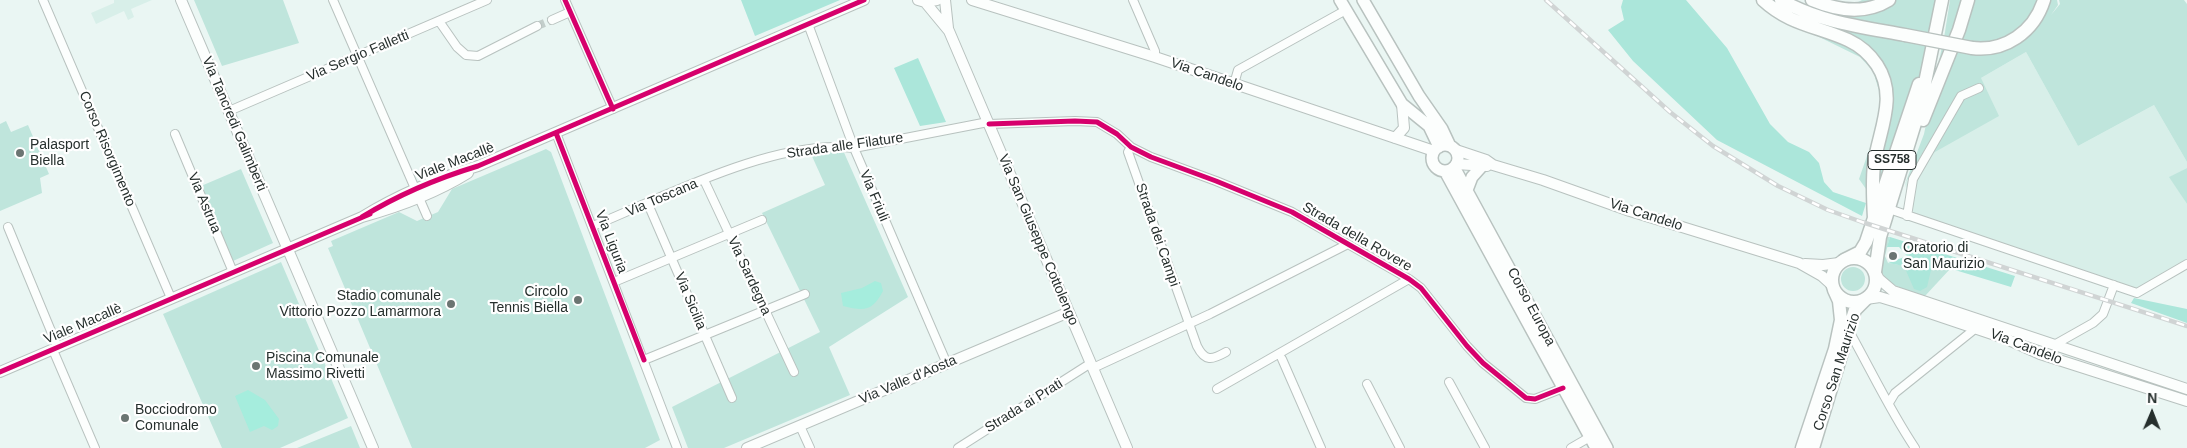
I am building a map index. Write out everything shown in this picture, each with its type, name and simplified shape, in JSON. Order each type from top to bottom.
[{"type":"main road","points":[[1340,0],[1402,104],[1429,126],[1445,149],[1458,157],[1452,167],[1435,166],[1432,159],[1445,149]]},
{"type":"main road","points":[[1363,0],[1419,96],[1442,129],[1445,149]]},
{"type":"main road","points":[[1762,0],[1784,17],[1860,46],[1872,57],[1886,81],[1888,92],[1887,106],[1874,165],[1874,218]]},
{"type":"main road","points":[[1781,0],[1800,11],[1821,18],[1972,48],[1993,49],[2008,44],[2022,34],[2041,9],[2044,0]]},
{"type":"main road","points":[[1812,0],[1838,8],[1853,10],[1869,8],[1888,0]]},
{"type":"main road","name":"SS758","points":[[1866,299],[1875,287],[1880,237],[1906,159],[1932,52],[1942,0]]},
{"type":"main road","points":[[1906,159],[1945,66],[1968,0]]},
{"type":"main road","name":"SS758","points":[[1841,262],[1860,252],[1866,242],[1911,104],[1932,52]]},
{"type":"main road","points":[[1467,190],[1472,177],[1487,166]]},
{"type":"main road","name":"Corso Europa","points":[[1452,167],[1467,190],[1607,448]]},
{"type":"main road","name":"Corso Europa","points":[[1452,167],[1563,388],[1593,443]]},
{"type":"main road","points":[[1866,299],[1854,302],[1842,299],[1833,287],[1833,273],[1841,262],[1859,258],[1869,263],[1875,272]]},
{"type":"main road","name":"Corso San Maurizio","points":[[1802,448],[1834,349],[1841,320],[1840,301],[1833,287]]},
{"type":"main road","name":"Corso San Maurizio","points":[[1813,448],[1855,310],[1866,299]]},
{"type":"street","name":"Corso Risorgimento","points":[[43,0],[171,298]]},
{"type":"street","name":"Via Tancredi Galimberti","points":[[181,0],[373,448]]},
{"type":"street","points":[[333,0],[418,193]]},
{"type":"street","name":"Via Sergio Falletti","points":[[229,111],[487,0]]},
{"type":"street","points":[[565,0],[613,109]]},
{"type":"street","name":"Viale Macallè","points":[[0,372],[362,216],[385,210],[418,193],[455,181],[478,166],[864,0]]},
{"type":"street","points":[[922,1],[937,0]]},
{"type":"street","name":"Via San Giuseppe Cottolengo","points":[[945,0],[949,31],[1127,448]]},
{"type":"street","points":[[1133,0],[1155,51],[1155,57]]},
{"type":"street","name":"Via San Giuseppe Cottolengo","points":[[922,1],[949,31]]},
{"type":"street","name":"Via Candelo","points":[[975,1],[1155,57],[1395,138],[1486,160],[1487,166]]},
{"type":"street","points":[[1234,84],[1238,70],[1346,10]]},
{"type":"street","points":[[552,20],[570,12]]},
{"type":"street","points":[[439,21],[457,47],[466,55],[478,56],[538,26]]},
{"type":"street","name":"Via Friuli","points":[[808,24],[854,148],[947,364]]},
{"type":"street","points":[[1907,216],[1913,179],[1961,96],[1979,88]]},
{"type":"street","points":[[1395,138],[1404,128],[1402,104]]},
{"type":"street","name":"Strada della Rovere","points":[[988,123],[1097,122],[1117,134],[1131,147],[1151,158],[1216,181],[1292,212],[1346,245],[1409,279],[1421,288],[1467,346],[1483,363],[1526,398],[1535,400],[1563,388]]},
{"type":"street","name":"Strada alle Filature","points":[[704,180],[759,160],[797,152],[836,146],[854,148],[988,123]]},
{"type":"street","name":"Via Liguria","points":[[556,133],[676,448]]},
{"type":"street","name":"Via Astrua","points":[[175,134],[233,272]]},
{"type":"street","name":"Strada dei Campi","points":[[1131,147],[1128,152],[1188,324],[1202,355],[1209,358],[1217,357],[1226,352]]},
{"type":"street","name":"Via Candelo","points":[[1452,167],[1487,166],[1543,180],[1630,211],[1799,263],[1823,265],[1841,262]]},
{"type":"street","name":"Via Toscana","points":[[593,226],[704,180]]},
{"type":"street","name":"Via Sardegna","points":[[704,180],[794,372]]},
{"type":"street","name":"Viale Macallè","points":[[418,193],[427,216]]},
{"type":"street","name":"Via Sicilia","points":[[648,204],[732,398]]},
{"type":"street","points":[[1889,209],[2137,293],[2187,264]]},
{"type":"street","points":[[614,282],[762,220]]},
{"type":"street","points":[[8,227],[95,448]]},
{"type":"street","points":[[1092,366],[1188,324],[1346,245]]},
{"type":"street","name":"Via Candelo","points":[[1799,263],[1822,276],[1833,287]]},
{"type":"street","name":"Via Candelo","points":[[1875,272],[1879,279],[1893,291],[2187,389]]},
{"type":"street","name":"Strada della Rovere","points":[[1217,389],[1409,279]]},
{"type":"street","points":[[2054,345],[2093,323],[2103,314],[2114,285]]},
{"type":"street","points":[[644,360],[804,294]]},
{"type":"street","name":"Via Candelo","points":[[1866,299],[1880,297],[1976,328],[2040,354],[2187,401]]},
{"type":"street","name":"Via Valle d'Aosta","points":[[747,448],[1069,312]]},
{"type":"street","points":[[1889,403],[1895,394],[1976,328]]},
{"type":"street","points":[[1849,331],[1889,403],[1895,418],[1915,448]]},
{"type":"street","points":[[1282,360],[1320,448]]},
{"type":"street","name":"Strada ai Prati","points":[[958,448],[1092,366]]},
{"type":"street","points":[[1449,382],[1485,448]]},
{"type":"street","points":[[1367,384],[1400,448]]},
{"type":"street","points":[[800,426],[810,448]]},
{"type":"street","points":[[1571,448],[1593,443]]},
{"type":"shaded area","points":[[114,0],[152,0],[131,9],[134,17],[128,20],[124,11],[96,24],[91,13],[114,3]]},
{"type":"shaded area","points":[[194,0],[283,0],[299,43],[222,66]]},
{"type":"shaded area","points":[[741,0],[840,0],[755,36]]},
{"type":"shaded area","points":[[1623,0],[1686,0],[1727,48],[1770,124],[1788,142],[1809,152],[1819,163],[1824,182],[1833,192],[1866,203],[1862,216],[1717,140],[1633,61],[1608,30],[1624,20],[1621,7]]},
{"type":"shaded area","points":[[1862,0],[1941,0],[1937,29],[1878,206],[1859,179],[1884,107],[1873,71],[1860,57],[1805,30]]},
{"type":"shaded area","points":[[1950,0],[2057,0],[2058,5],[2051,15],[2060,4],[2059,0],[2184,0],[2187,4],[2187,162],[2154,105],[2078,146],[2026,52],[1981,78],[1999,116],[1926,157],[1925,149],[1905,184],[1924,134]]},
{"type":"shaded area","points":[[2026,52],[2078,146],[2154,105],[2187,162],[2187,168],[2170,177],[2187,204],[2187,264],[2137,293],[1915,218],[1905,184],[1981,78]]},
{"type":"shaded area","points":[[918,58],[946,122],[920,126],[894,68]]},
{"type":"shaded area","name":"Palasport Biella","points":[[6,121],[11,132],[28,125],[49,174],[40,178],[42,193],[0,211],[0,124]]},
{"type":"shaded area","points":[[842,148],[908,297],[829,347],[850,395],[724,448],[688,448],[672,407],[820,332],[762,213],[825,185],[811,154]]},
{"type":"shaded area","name":"Stadio comunale Vittorio Pozzo Lamarmora","points":[[546,149],[551,152],[660,440],[645,448],[412,448],[328,248],[333,246],[331,241],[399,212],[417,221],[438,212],[452,189]]},
{"type":"shaded area","points":[[2187,168],[2187,204],[2169,177]]},
{"type":"shaded area","points":[[241,169],[273,243],[233,261],[201,186]]},
{"type":"shaded area","points":[[1886,237],[1890,237],[1885,256],[1888,263],[1931,270],[1945,267],[1950,269],[1925,296],[1891,283],[1882,272],[1881,263]]},
{"type":"shaded area","points":[[1890,237],[2015,276],[2011,287],[1945,267],[1931,270],[1927,287],[1920,291],[1914,289],[1904,266],[1888,263],[1907,256],[1899,247],[1887,247]]},
{"type":"shaded area","name":"Piscina Comunale Massimo Rivetti","points":[[281,262],[348,418],[280,448],[222,448],[163,314]]},
{"type":"shaded area","points":[[1853,267],[1858,268],[1864,274],[1864,284],[1858,290],[1853,291],[1848,290],[1842,284],[1841,279],[1842,274],[1848,268]]},
{"type":"shaded area","points":[[875,281],[881,283],[883,291],[875,303],[862,309],[843,306],[841,293],[862,288]]},
{"type":"shaded area","points":[[2134,298],[2187,309],[2187,323],[2131,303]]},
{"type":"shaded area","points":[[248,390],[265,400],[279,419],[278,426],[272,430],[264,426],[250,432],[235,396]]},
{"type":"shaded area","points":[[351,426],[360,448],[297,448]]},
{"type":"tunnel","points":[[537,26],[552,20]]},
{"type":"railway","points":[[1546,0],[1670,112],[1713,146],[1778,186],[1828,210],[1862,222],[2187,326]]},
{"type":"cycle path","points":[[565,0],[613,109]]},
{"type":"cycle path","points":[[362,217],[418,188],[478,166],[864,0]]},
{"type":"cycle path","points":[[989,124],[1097,122],[1117,134],[1131,147],[1151,157],[1292,212],[1409,279],[1421,288],[1467,346],[1483,363],[1526,398],[1535,399],[1563,388]]},
{"type":"cycle path","points":[[556,133],[644,360]]},
{"type":"cycle path","points":[[0,372],[370,214]]},
{"type":"place","name":"Palasport Biella","points":[[20,153]]},
{"type":"place","name":"Oratorio di San Maurizio","points":[[1893,256]]},
{"type":"place","name":"Circolo Tennis Biella","points":[[578,300]]},
{"type":"place","name":"Stadio comunale Vittorio Pozzo Lamarmora","points":[[451,304]]},
{"type":"place","name":"Piscina Comunale Massimo Rivetti","points":[[256,366]]},
{"type":"place","name":"Bocciodromo Comunale","points":[[125,418]]}]
